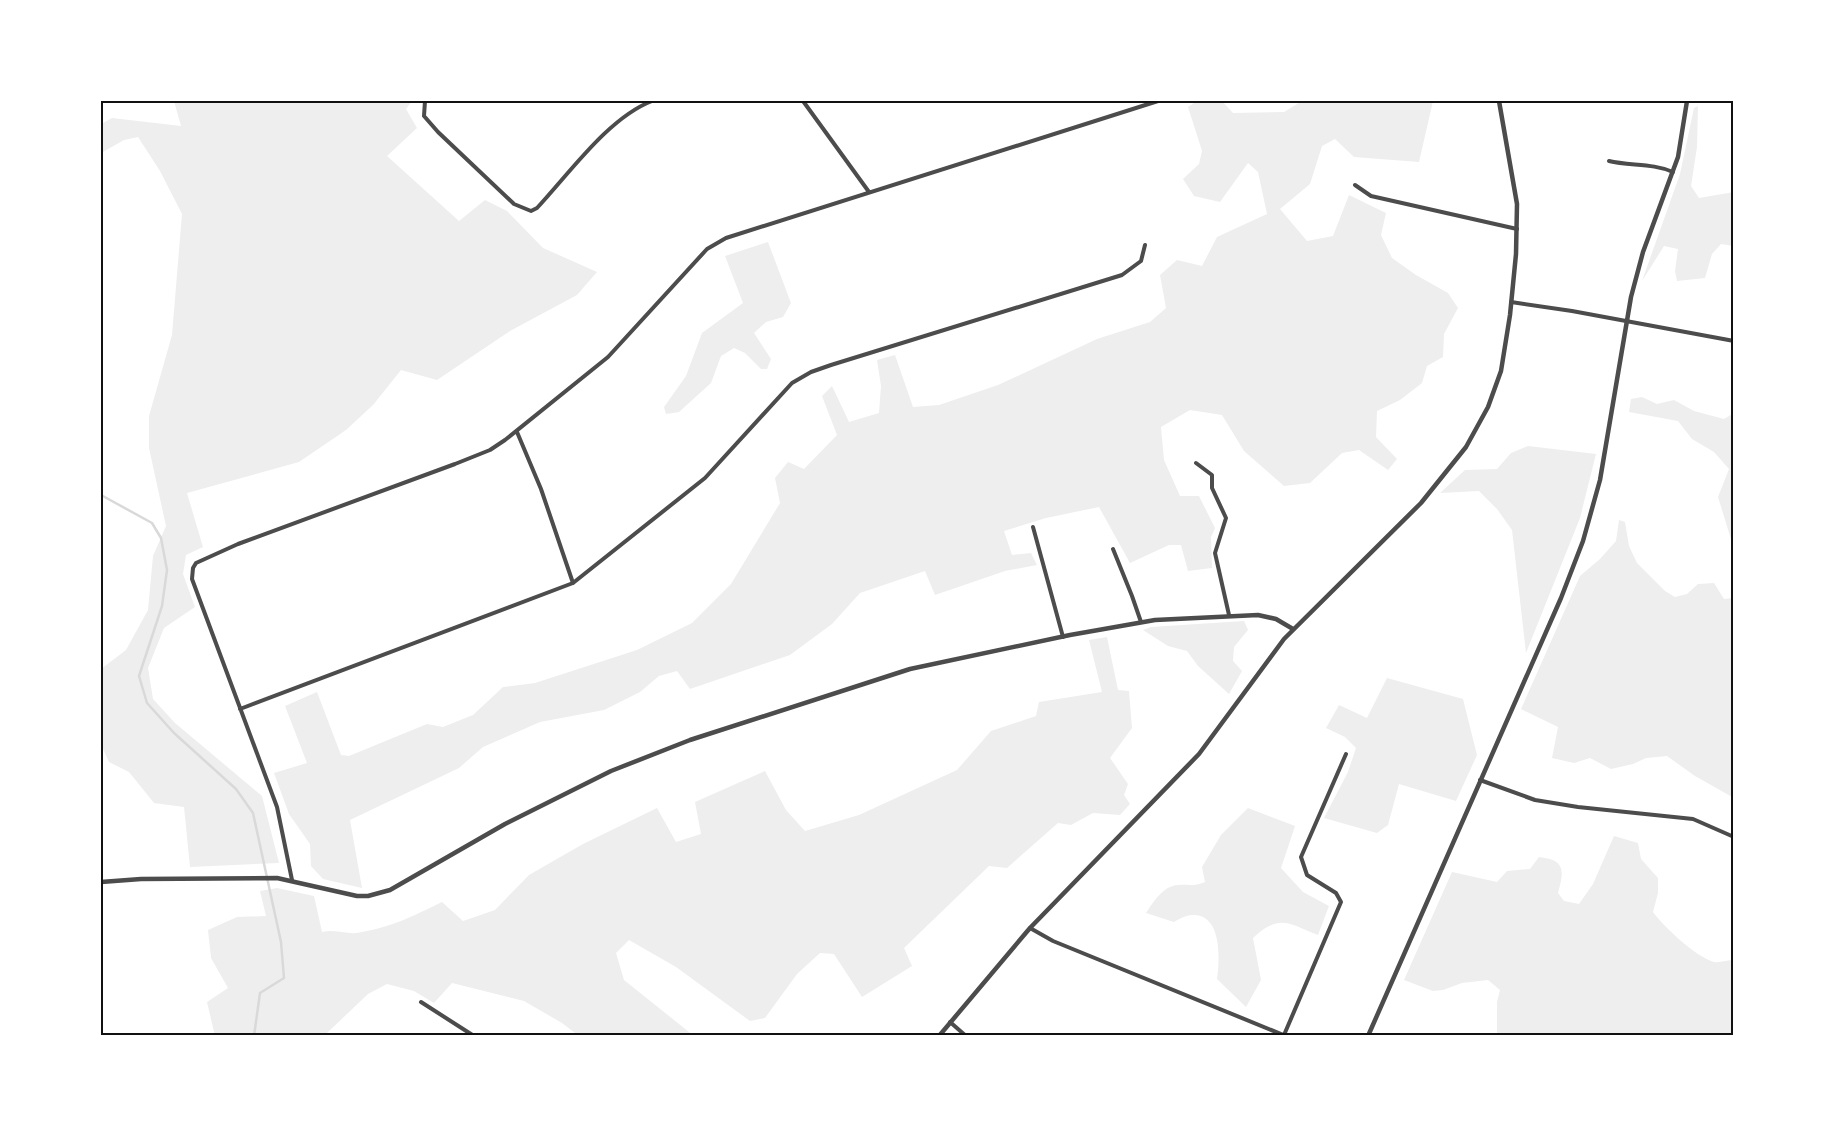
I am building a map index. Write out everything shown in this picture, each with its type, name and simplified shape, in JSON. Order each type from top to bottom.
[{"type":"street","points":[[425,101],[422,110],[424,116],[438,132],[514,204],[531,211],[537,208],[615,122],[652,101]]},
{"type":"street","points":[[803,101],[869,192]]},
{"type":"street","points":[[292,880],[277,807],[192,579],[193,567],[200,559],[490,450],[518,432],[608,357],[684,274],[716,243],[869,192],[979,160],[1158,101]]},
{"type":"street","points":[[939,1036],[1030,928],[1199,754],[1293,629],[1421,503],[1462,452],[1479,424],[1496,387],[1506,345],[1512,302],[1517,230],[1514,188],[1499,101]]},
{"type":"street","points":[[1368,1036],[1564,590],[1591,515],[1606,448],[1627,321],[1639,268],[1673,172],[1682,139],[1687,101]]},
{"type":"street","points":[[1609,161],[1624,164],[1660,166],[1673,172]]},
{"type":"street","points":[[1356,185],[1371,196],[1517,230]]},
{"type":"street","points":[[240,709],[573,583],[705,478],[792,383],[801,377],[831,365],[1122,275],[1141,261],[1145,245]]},
{"type":"street","points":[[1512,302],[1734,341]]},
{"type":"street","points":[[518,432],[541,489],[573,583]]},
{"type":"street","points":[[1196,463],[1212,475],[1214,494],[1225,512],[1225,525],[1215,553],[1230,616]]},
{"type":"street","points":[[1033,527],[1064,637]]},
{"type":"street","points":[[1113,549],[1132,596],[1140,622]]},
{"type":"street","points":[[101,882],[141,879],[277,878],[357,896],[390,890],[530,811],[595,778],[649,755],[884,676],[1140,622],[1230,616],[1268,617],[1293,629]]},
{"type":"street","points":[[1030,928],[1053,941],[1285,1035],[1341,902],[1336,893],[1306,875],[1301,857],[1346,754]]},
{"type":"street","points":[[1480,780],[1535,800],[1578,807],[1693,819],[1734,837]]},
{"type":"street","points":[[421,1002],[474,1036]]},
{"type":"street","points":[[950,1022],[966,1036]]},
{"type":"shaded area","points":[[174,101],[412,101],[406,109],[417,128],[387,156],[459,221],[485,200],[507,211],[543,248],[597,272],[577,295],[510,331],[437,380],[401,370],[373,405],[346,430],[299,462],[187,493],[203,547],[186,555],[183,574],[195,607],[164,628],[148,668],[153,699],[175,723],[262,796],[279,863],[190,867],[184,807],[154,803],[129,772],[109,762],[101,744],[101,669],[126,650],[148,610],[153,556],[166,526],[149,448],[149,416],[172,335],[182,214],[160,171],[138,137],[124,140],[101,153],[101,124],[112,118],[181,126]]},
{"type":"shaded area","points":[[1197,101],[1222,101],[1233,113],[1284,112],[1302,101],[1433,101],[1419,162],[1354,157],[1335,139],[1322,146],[1310,184],[1280,209],[1307,241],[1333,236],[1349,195],[1386,213],[1381,235],[1392,258],[1416,275],[1448,293],[1458,308],[1444,334],[1443,357],[1427,366],[1422,383],[1400,400],[1377,411],[1376,437],[1397,459],[1388,470],[1359,450],[1342,453],[1310,483],[1284,486],[1244,451],[1222,415],[1190,410],[1161,427],[1164,460],[1180,496],[1199,496],[1215,528],[1211,537],[1212,568],[1188,571],[1181,545],[1169,545],[1130,563],[1099,507],[1046,518],[1004,531],[1012,555],[1031,553],[1037,565],[1005,571],[935,595],[925,571],[860,593],[832,624],[790,655],[690,689],[677,671],[659,676],[640,692],[604,710],[540,722],[483,747],[459,768],[350,820],[362,888],[323,879],[311,866],[310,844],[289,814],[274,773],[307,763],[285,706],[317,692],[341,755],[349,756],[427,724],[443,727],[473,715],[503,687],[535,683],[637,650],[692,623],[731,584],[780,503],[775,478],[788,462],[804,469],[837,435],[822,396],[832,386],[849,422],[879,413],[881,386],[877,360],[895,355],[913,407],[939,405],[998,385],[1097,339],[1150,322],[1166,308],[1160,275],[1177,260],[1202,266],[1217,237],[1267,214],[1258,172],[1248,163],[1220,202],[1194,196],[1183,179],[1199,164],[1202,151],[1188,107]]},
{"type":"shaded area","points":[[1698,106],[1697,147],[1691,186],[1699,198],[1734,192],[1734,246],[1721,244],[1712,254],[1705,278],[1677,281],[1675,271],[1678,249],[1664,246],[1642,281],[1680,174],[1694,108]]},
{"type":"shaded area","points":[[768,242],[791,303],[783,317],[766,322],[754,333],[771,359],[767,369],[761,369],[745,353],[734,348],[721,356],[711,383],[679,412],[666,414],[664,407],[686,376],[702,333],[743,303],[725,256]]},
{"type":"shaded area","points":[[1642,397],[1657,404],[1674,400],[1694,411],[1724,419],[1734,413],[1734,549],[1718,497],[1729,469],[1714,452],[1692,439],[1678,421],[1629,412],[1631,399]]},
{"type":"shaded area","points":[[1528,446],[1596,454],[1580,518],[1526,653],[1512,530],[1497,509],[1479,491],[1440,493],[1465,470],[1497,469],[1511,453]]},
{"type":"shaded area","points":[[1619,520],[1625,522],[1629,546],[1637,563],[1665,591],[1675,597],[1687,594],[1698,584],[1714,583],[1724,599],[1734,598],[1734,798],[1695,776],[1667,756],[1646,758],[1633,764],[1611,769],[1590,758],[1574,763],[1552,758],[1558,727],[1521,709],[1580,576],[1600,559],[1616,541]]},
{"type":"shaded area","points":[[1244,621],[1248,630],[1234,647],[1233,661],[1242,671],[1229,694],[1198,666],[1187,651],[1168,646],[1143,630],[1151,627]]},
{"type":"shaded area","points":[[1107,637],[1118,690],[1129,691],[1132,728],[1110,758],[1128,784],[1124,795],[1130,804],[1120,815],[1093,813],[1071,825],[1058,823],[1007,868],[989,866],[904,948],[912,966],[862,997],[834,954],[820,953],[797,974],[765,1018],[750,1021],[676,967],[629,940],[616,953],[624,980],[694,1036],[579,1036],[562,1023],[524,1001],[452,983],[434,1003],[414,991],[387,984],[368,994],[327,1033],[329,1036],[215,1036],[207,1002],[228,988],[211,958],[208,930],[237,917],[266,916],[260,891],[277,888],[314,896],[322,932],[357,933],[381,928],[442,902],[463,921],[495,910],[529,875],[583,844],[657,808],[676,842],[701,834],[695,802],[765,771],[786,810],[805,831],[859,815],[957,770],[991,731],[1036,716],[1039,702],[1102,692],[1089,640]]},
{"type":"shaded area","points":[[1387,678],[1463,699],[1477,755],[1456,801],[1399,784],[1388,825],[1377,833],[1324,818],[1348,772],[1356,748],[1345,737],[1326,728],[1339,705],[1367,718]]},
{"type":"shaded area","points":[[1248,808],[1295,826],[1281,868],[1303,892],[1329,906],[1318,935],[1292,925],[1278,923],[1270,925],[1253,938],[1261,980],[1246,1007],[1217,979],[1219,961],[1217,939],[1209,921],[1202,916],[1192,915],[1185,916],[1174,922],[1146,913],[1159,895],[1168,888],[1205,882],[1202,867],[1221,835]]},
{"type":"shaded area","points":[[1614,836],[1638,843],[1641,859],[1658,878],[1658,893],[1653,912],[1665,925],[1681,941],[1707,959],[1714,962],[1734,960],[1734,1036],[1497,1036],[1497,1002],[1500,990],[1488,980],[1462,983],[1443,990],[1433,991],[1404,980],[1452,872],[1497,882],[1507,871],[1530,869],[1539,857],[1548,859],[1554,861],[1561,868],[1562,873],[1558,893],[1564,901],[1579,904],[1593,884]]},
{"type":"waterway","points":[[101,495],[152,523],[161,538],[167,570],[162,606],[139,676],[147,703],[174,733],[236,789],[253,813],[281,942],[284,978],[260,993],[254,1036]]}]
